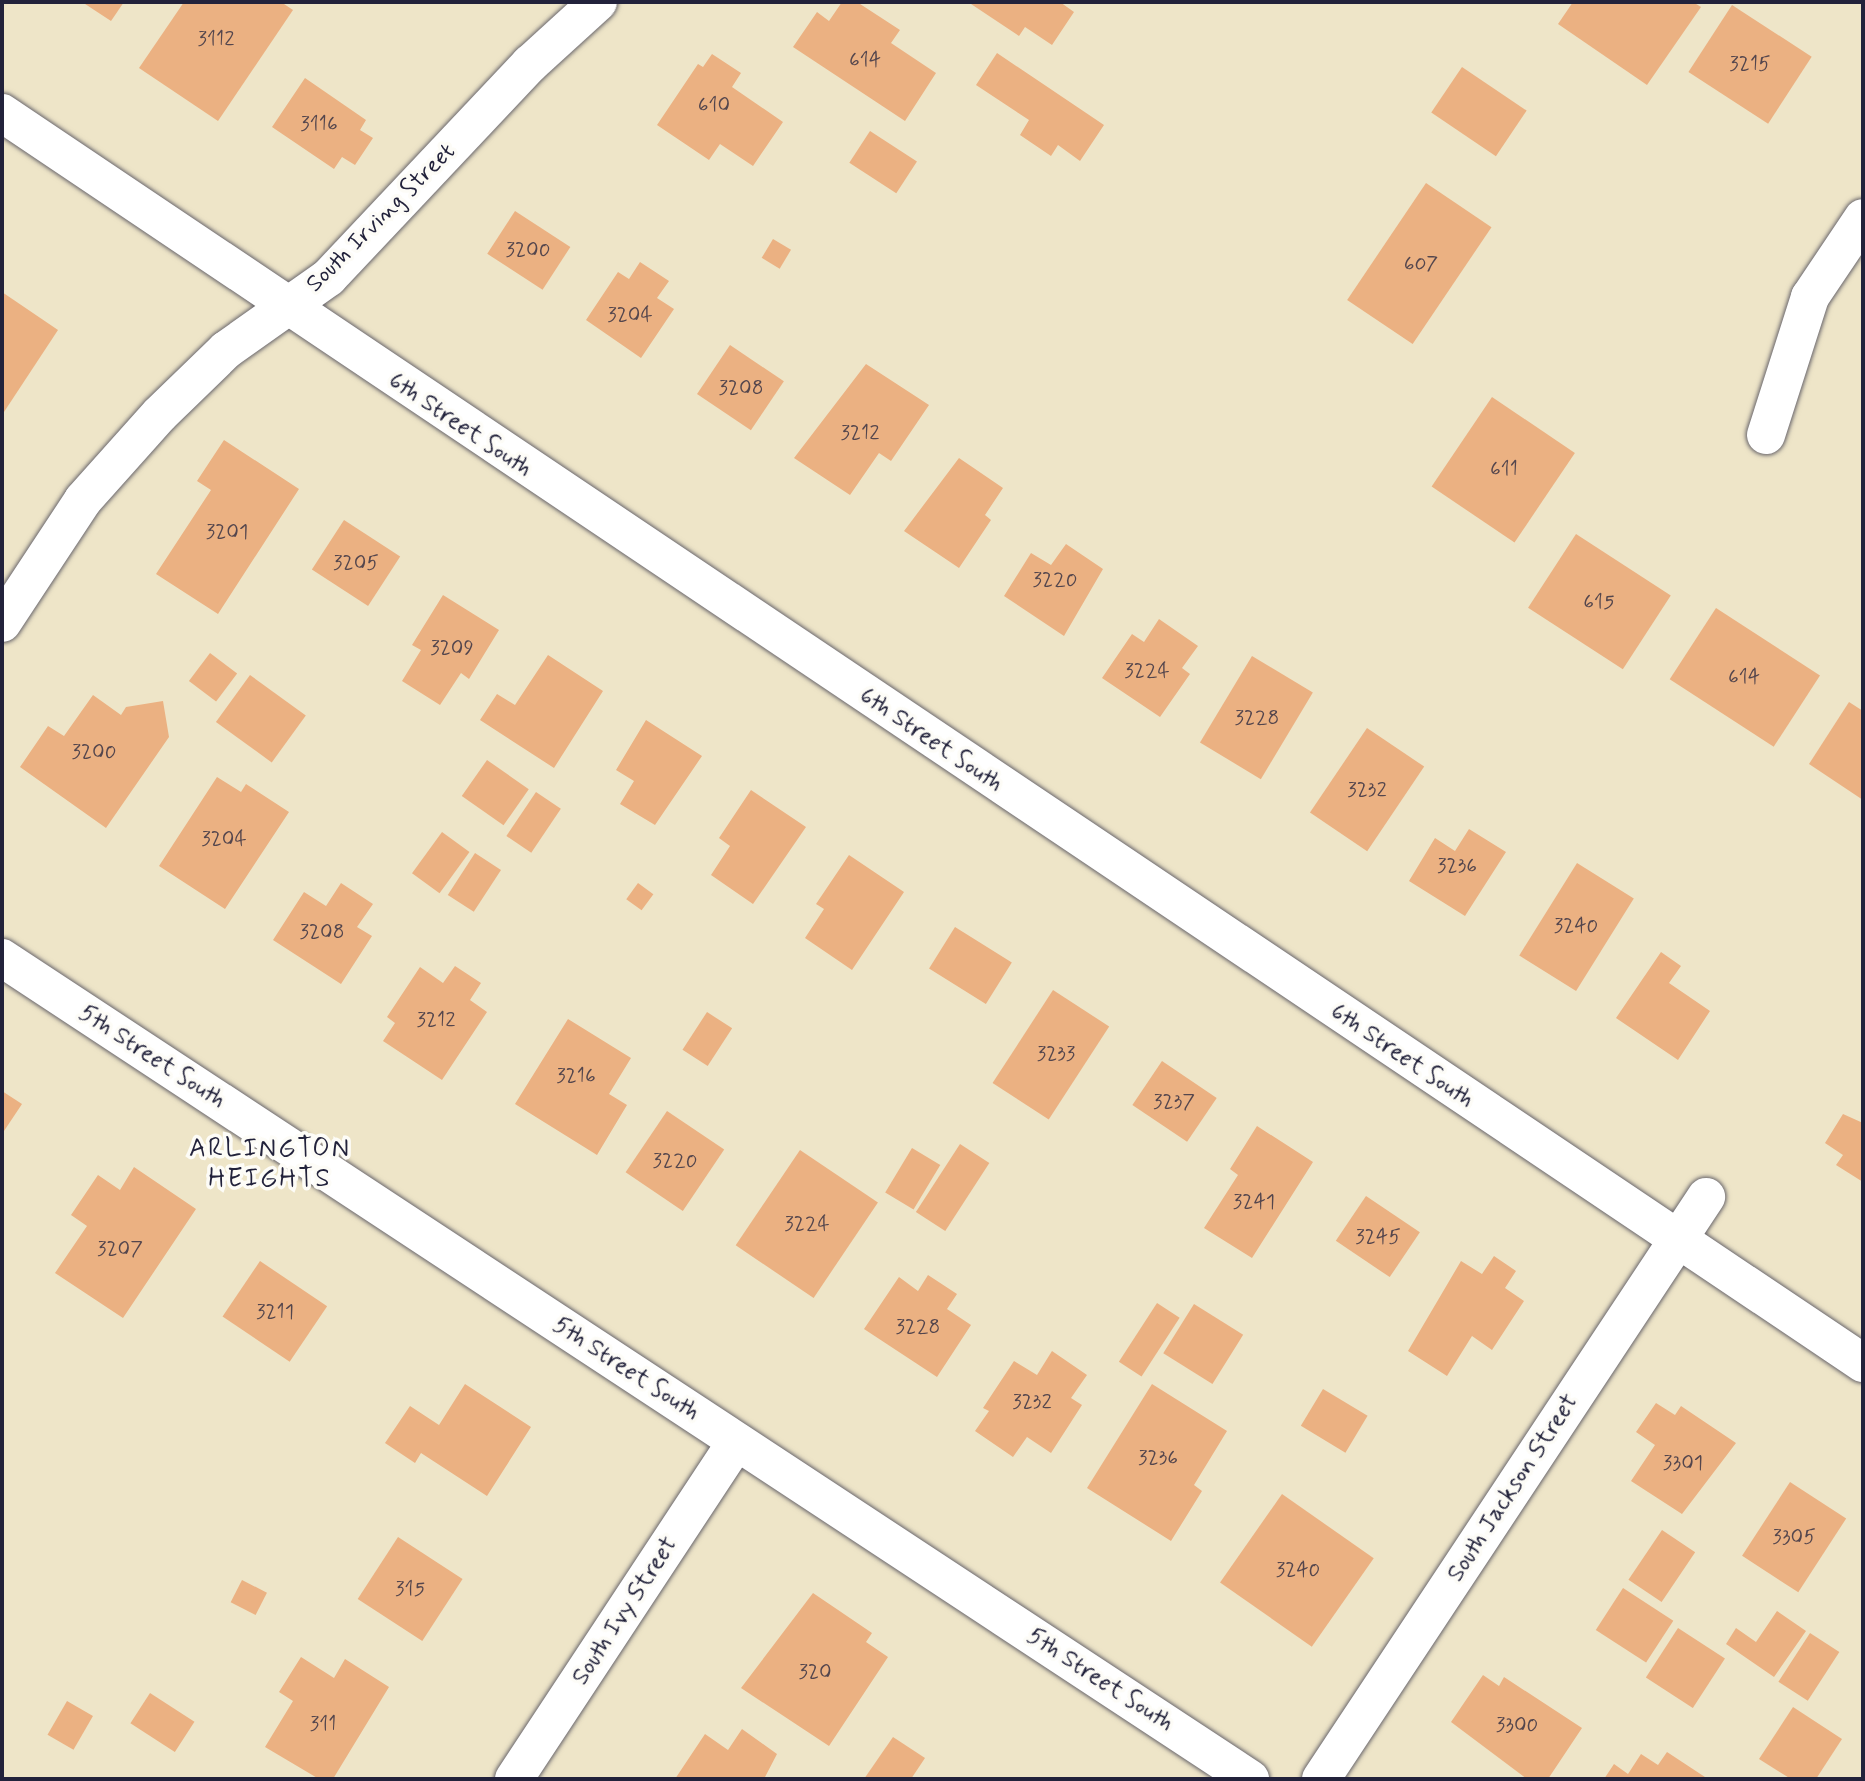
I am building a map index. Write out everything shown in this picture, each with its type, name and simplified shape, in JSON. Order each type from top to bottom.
[{"type":"street","name":"South Irving Street","points":[[2,622],[83,499],[160,414],[226,350],[329,277],[530,64],[598,2]]},
{"type":"street","name":"6th Street South","points":[[2,113],[287,309],[1863,1363]]},
{"type":"street","points":[[1766,435],[1810,297],[1863,218]]},
{"type":"street","name":"5th Street South","points":[[2,958],[1250,1779]]},
{"type":"street","name":"South Jackson Street","points":[[1321,1779],[1706,1197]]},
{"type":"street","name":"South Ivy Street","points":[[514,1779],[736,1442]]},
{"type":"building","points":[[82,2],[124,2],[111,21]]},
{"type":"building","points":[[184,2],[281,2],[293,10],[218,121],[139,68]]},
{"type":"building","points":[[842,2],[857,2],[900,30],[891,43],[936,73],[905,121],[793,47],[817,12],[829,21]]},
{"type":"building","points":[[968,2],[1060,2],[1074,12],[1052,45],[1025,27],[1019,36]]},
{"type":"building","points":[[1573,2],[1693,2],[1701,7],[1647,85],[1558,24]]},
{"type":"building","points":[[1732,5],[1812,57],[1768,124],[1688,72]]},
{"type":"building","points":[[997,53],[1104,125],[1080,161],[1058,145],[1051,156],[1020,135],[1029,120],[976,85]]},
{"type":"building","points":[[712,54],[741,73],[732,87],[783,122],[753,166],[720,144],[709,160],[657,125],[698,64],[703,67]]},
{"type":"building","points":[[1462,67],[1527,111],[1496,156],[1431,113]]},
{"type":"building","points":[[305,78],[366,120],[360,130],[373,138],[355,165],[342,157],[334,169],[272,127]]},
{"type":"building","points":[[870,131],[917,161],[896,193],[849,163]]},
{"type":"building","points":[[1426,183],[1491,227],[1413,344],[1347,300]]},
{"type":"building","points":[[515,211],[570,247],[543,290],[487,254]]},
{"type":"building","points":[[773,239],[791,250],[780,269],[762,258]]},
{"type":"building","points":[[640,262],[669,281],[657,298],[674,309],[641,358],[586,320],[618,272],[629,279]]},
{"type":"building","points":[[2,292],[58,330],[2,415]]},
{"type":"building","points":[[730,345],[784,381],[751,430],[697,394]]},
{"type":"building","points":[[866,364],[929,405],[891,461],[879,453],[850,495],[794,458]]},
{"type":"building","points":[[1492,397],[1575,453],[1515,542],[1432,487]]},
{"type":"building","points":[[224,440],[299,489],[218,614],[156,574],[211,490],[197,481]]},
{"type":"building","points":[[959,458],[1003,488],[985,515],[991,520],[959,568],[904,531]]},
{"type":"building","points":[[344,520],[400,556],[368,606],[312,569]]},
{"type":"building","points":[[1576,534],[1671,596],[1623,669],[1528,608]]},
{"type":"building","points":[[1066,544],[1103,569],[1064,636],[1004,596],[1031,553],[1051,565]]},
{"type":"building","points":[[443,595],[499,630],[469,679],[461,673],[440,705],[402,681],[421,650],[412,645]]},
{"type":"building","points":[[1716,608],[1820,676],[1774,747],[1670,679]]},
{"type":"building","points":[[1159,619],[1198,646],[1182,668],[1190,674],[1160,717],[1102,678],[1132,634],[1144,642]]},
{"type":"building","points":[[210,653],[237,673],[216,701],[189,681]]},
{"type":"building","points":[[548,655],[603,691],[554,768],[480,720],[497,694],[515,705]]},
{"type":"building","points":[[1252,656],[1313,693],[1261,779],[1200,743]]},
{"type":"building","points":[[250,675],[306,716],[272,762],[216,722]]},
{"type":"building","points":[[93,695],[121,715],[126,707],[163,701],[169,737],[106,828],[20,767],[48,726],[64,736]]},
{"type":"building","points":[[1849,702],[1863,711],[1863,800],[1809,764]]},
{"type":"building","points":[[646,720],[702,756],[655,825],[620,804],[634,781],[616,770]]},
{"type":"building","points":[[1367,728],[1424,767],[1367,851],[1310,813]]},
{"type":"building","points":[[487,760],[529,789],[504,825],[462,796]]},
{"type":"building","points":[[217,777],[241,792],[246,784],[289,812],[225,909],[159,866]]},
{"type":"building","points":[[751,790],[806,827],[753,904],[711,875],[730,846],[719,838]]},
{"type":"building","points":[[536,792],[561,809],[531,853],[506,836]]},
{"type":"building","points":[[1469,829],[1506,852],[1465,916],[1409,881],[1435,838],[1455,851]]},
{"type":"building","points":[[442,832],[470,852],[440,893],[412,873]]},
{"type":"building","points":[[475,853],[501,870],[474,912],[448,895]]},
{"type":"building","points":[[849,855],[904,892],[852,970],[805,938],[824,909],[816,904]]},
{"type":"building","points":[[1577,863],[1634,899],[1576,991],[1519,955]]},
{"type":"building","points":[[341,883],[373,904],[357,927],[372,936],[341,984],[273,940],[304,892],[326,906]]},
{"type":"building","points":[[638,883],[653,894],[642,910],[626,899]]},
{"type":"building","points":[[955,927],[1012,963],[986,1004],[929,969]]},
{"type":"building","points":[[1661,952],[1681,966],[1669,983],[1710,1011],[1678,1060],[1616,1018]]},
{"type":"building","points":[[455,966],[481,983],[470,1000],[487,1012],[442,1080],[383,1041],[395,1023],[387,1017],[420,967],[443,983]]},
{"type":"building","points":[[1053,990],[1109,1026],[1049,1120],[993,1083]]},
{"type":"building","points":[[707,1012],[732,1028],[708,1066],[682,1050]]},
{"type":"building","points":[[568,1019],[631,1058],[609,1094],[627,1105],[597,1155],[515,1104]]},
{"type":"building","points":[[1162,1061],[1217,1098],[1187,1142],[1132,1105]]},
{"type":"building","points":[[2,1091],[22,1104],[2,1134]]},
{"type":"building","points":[[667,1111],[724,1150],[683,1211],[626,1172]]},
{"type":"building","points":[[1843,1114],[1863,1123],[1863,1182],[1836,1165],[1843,1155],[1825,1143]]},
{"type":"building","points":[[1257,1126],[1313,1162],[1252,1258],[1204,1228],[1238,1175],[1230,1169]]},
{"type":"building","points":[[960,1144],[989,1163],[945,1231],[916,1212]]},
{"type":"building","points":[[912,1148],[940,1165],[914,1210],[885,1193]]},
{"type":"building","points":[[800,1150],[878,1203],[814,1298],[736,1245]]},
{"type":"building","points":[[134,1167],[196,1209],[123,1318],[55,1273],[87,1226],[71,1215],[98,1175],[120,1190]]},
{"type":"building","points":[[1366,1196],[1420,1232],[1390,1277],[1336,1241]]},
{"type":"building","points":[[1494,1256],[1516,1271],[1505,1288],[1524,1301],[1492,1350],[1472,1336],[1447,1376],[1408,1351],[1461,1261],[1482,1274]]},
{"type":"building","points":[[260,1261],[327,1306],[290,1362],[223,1317]]},
{"type":"building","points":[[928,1275],[957,1294],[947,1309],[971,1325],[937,1377],[864,1329],[899,1277],[918,1291]]},
{"type":"building","points":[[1157,1303],[1180,1318],[1142,1376],[1119,1362]]},
{"type":"building","points":[[1194,1304],[1243,1335],[1212,1384],[1163,1353]]},
{"type":"building","points":[[1052,1351],[1087,1375],[1071,1398],[1082,1405],[1051,1453],[1027,1437],[1013,1457],[975,1431],[989,1411],[983,1408],[1014,1361],[1037,1375]]},
{"type":"building","points":[[465,1384],[531,1427],[487,1496],[421,1453],[415,1463],[385,1443],[410,1406],[439,1425]]},
{"type":"building","points":[[1152,1384],[1227,1431],[1194,1485],[1202,1491],[1171,1541],[1087,1488]]},
{"type":"building","points":[[1323,1389],[1368,1416],[1345,1453],[1301,1426]]},
{"type":"building","points":[[1656,1403],[1675,1415],[1681,1406],[1736,1443],[1682,1514],[1631,1481],[1655,1445],[1636,1432]]},
{"type":"building","points":[[1790,1482],[1846,1518],[1798,1592],[1742,1556]]},
{"type":"building","points":[[1282,1494],[1374,1558],[1312,1647],[1220,1582]]},
{"type":"building","points":[[1662,1530],[1695,1552],[1662,1602],[1628,1580]]},
{"type":"building","points":[[398,1537],[463,1579],[422,1641],[358,1599]]},
{"type":"building","points":[[242,1580],[267,1593],[256,1615],[231,1602]]},
{"type":"building","points":[[1623,1588],[1673,1621],[1646,1663],[1596,1630]]},
{"type":"building","points":[[813,1593],[872,1633],[866,1642],[888,1657],[829,1746],[741,1688]]},
{"type":"building","points":[[1777,1611],[1806,1631],[1774,1677],[1726,1644],[1736,1628],[1756,1642]]},
{"type":"building","points":[[1678,1628],[1725,1658],[1693,1708],[1646,1677]]},
{"type":"building","points":[[1810,1633],[1839,1652],[1808,1701],[1778,1682]]},
{"type":"building","points":[[301,1657],[334,1678],[345,1659],[389,1687],[333,1779],[319,1779],[265,1747],[293,1701],[279,1692]]},
{"type":"building","points":[[1483,1675],[1499,1686],[1504,1677],[1582,1728],[1548,1779],[1527,1779],[1451,1722]]},
{"type":"building","points":[[150,1693],[194,1722],[175,1752],[130,1723]]},
{"type":"building","points":[[67,1701],[93,1716],[73,1750],[48,1735]]},
{"type":"building","points":[[1793,1707],[1842,1739],[1816,1779],[1791,1779],[1759,1759]]},
{"type":"building","points":[[742,1729],[777,1754],[764,1779],[675,1779],[705,1734],[728,1750]]},
{"type":"building","points":[[893,1737],[925,1758],[911,1779],[864,1779]]},
{"type":"building","points":[[1667,1752],[1708,1779],[1604,1779],[1614,1764],[1628,1774],[1641,1754],[1658,1765]]},
{"type":"district","name":"ARLINGTON HEIGHTS","points":[[270,1165]]}]
